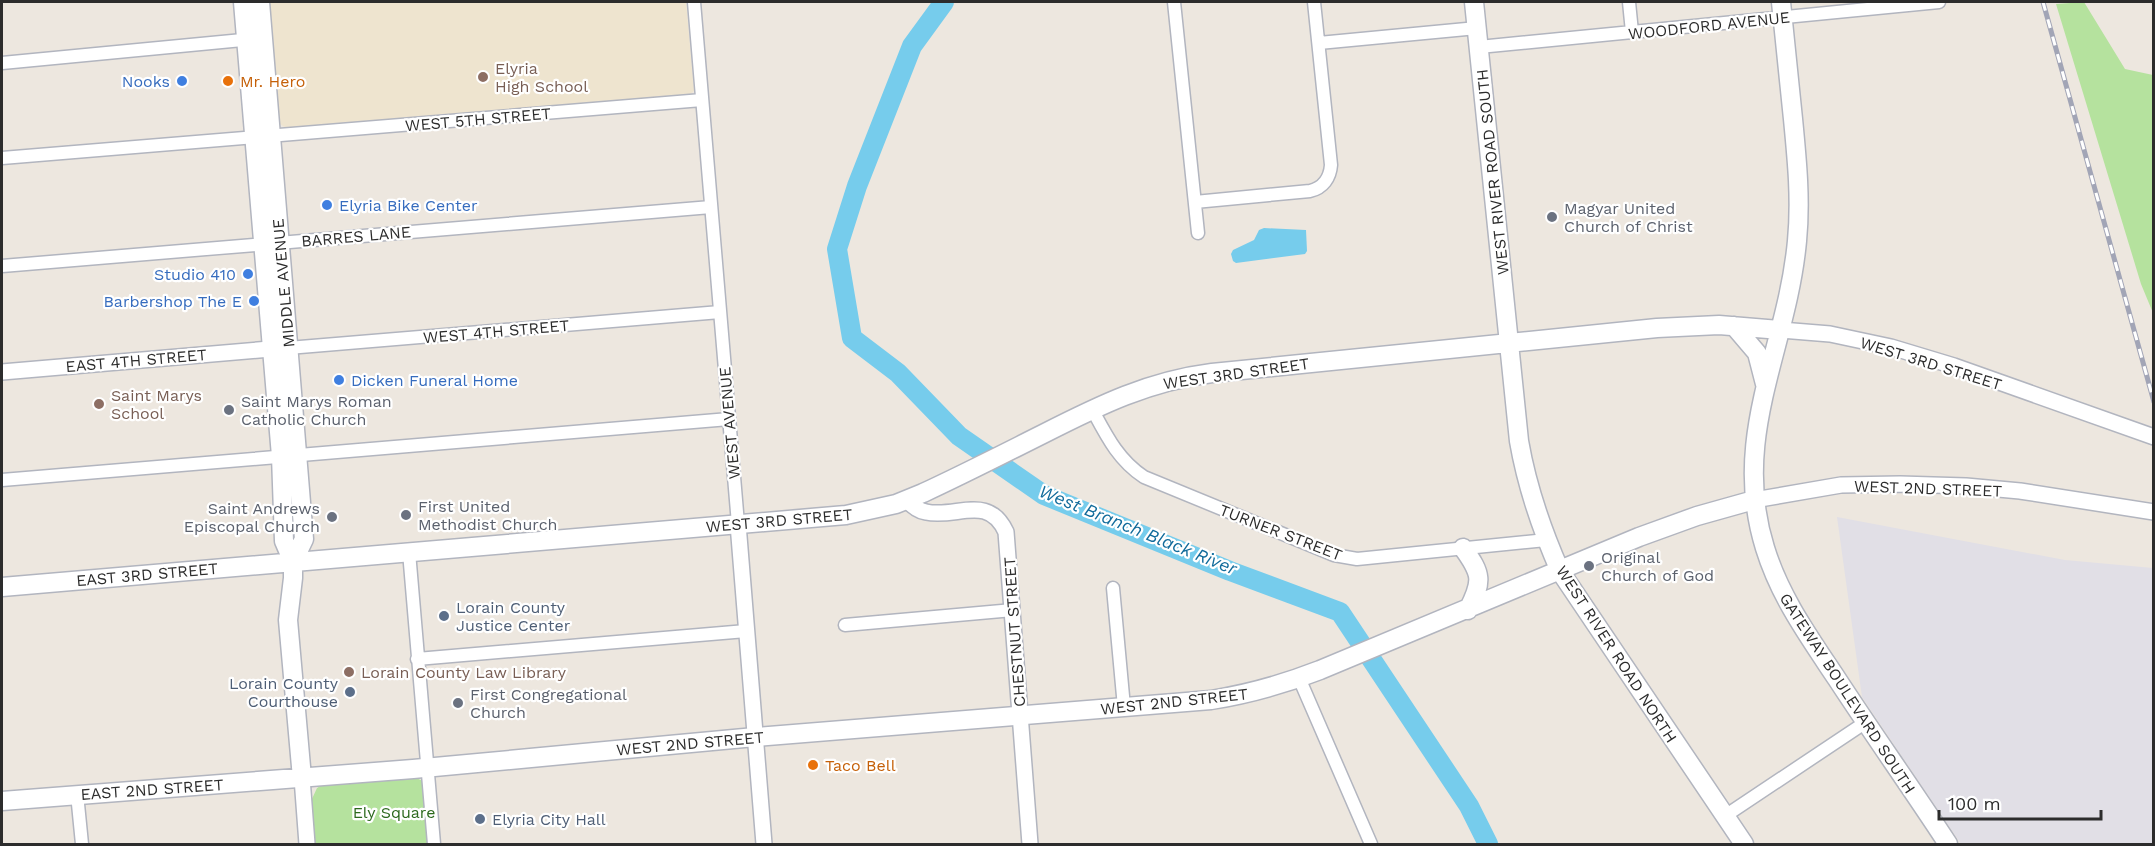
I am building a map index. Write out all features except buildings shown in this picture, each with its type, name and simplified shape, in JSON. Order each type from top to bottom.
[{"type":"main road","name":"MIDDLE AVENUE","points":[[243,2],[254,39],[289,456],[304,538],[293,562],[288,620],[302,778]]},
{"type":"main road","name":"MIDDLE AVENUE","points":[[254,39],[260,2]]},
{"type":"main road","name":"WEST RIVER ROAD SOUTH","points":[[1474,2],[1509,343]]},
{"type":"main road","name":"GATEWAY BOULEVARD SOUTH","points":[[1782,10],[1797,165],[1799,202],[1797,240],[1792,278],[1781,330],[1765,386],[1754,444],[1754,500],[1764,546],[1782,592],[1794,614],[1948,844]]},
{"type":"main road","name":"WEST 3RD STREET","points":[[293,562],[834,517],[864,512],[906,500],[947,482],[1092,409],[1155,384],[1203,374],[1657,328],[1734,326],[1781,330]]},
{"type":"main road","points":[[1734,326],[1757,353],[1765,386]]},
{"type":"main road","name":"WEST RIVER ROAD NORTH","points":[[1509,343],[1524,471],[1546,540],[1560,571],[1744,844]]},
{"type":"main road","name":"WEST 2ND STREET","points":[[302,778],[1233,696],[1270,688],[1299,678],[1468,610],[1639,537],[1687,519],[1754,500]]},
{"type":"main road","points":[[1463,548],[1476,566],[1480,579],[1476,595],[1468,610]]},
{"type":"main road","name":"EAST 3RD STREET","points":[[2,587],[293,562]]},
{"type":"main road","name":"EAST 2ND STREET","points":[[2,801],[302,778]]},
{"type":"street","name":"WEST AVENUE","points":[[694,2],[764,844]]},
{"type":"street","points":[[1174,2],[1198,232]]},
{"type":"street","points":[[1195,202],[1310,191],[1320,188],[1324,183],[1331,165],[1314,2]]},
{"type":"street","points":[[1629,2],[1632,32]]},
{"type":"street","name":"WOODFORD AVENUE","points":[[1479,47],[1632,32],[1782,10],[1939,2]]},
{"type":"street","points":[[1319,44],[1477,28]]},
{"type":"street","points":[[2,63],[254,39]]},
{"type":"street","name":"WEST 5TH STREET","points":[[2,158],[702,100]]},
{"type":"street","name":"BARRES LANE","points":[[2,266],[711,207]]},
{"type":"street","name":"WEST 4TH STREET","points":[[280,348],[720,312]]},
{"type":"street","name":"WEST 3RD STREET","points":[[1781,330],[1830,334],[1891,347],[1953,366],[2154,437]]},
{"type":"street","name":"EAST 4TH STREET","points":[[2,372],[280,348]]},
{"type":"street","name":"TURNER STREET","points":[[1092,409],[1117,453],[1130,467],[1144,477],[1334,555],[1357,559],[1546,540]]},
{"type":"street","points":[[2,480],[729,419]]},
{"type":"street","name":"WEST 2ND STREET","points":[[1754,500],[1841,485],[1900,484],[1966,486],[2076,499],[2154,512]]},
{"type":"street","name":"CHESTNUT STREET","points":[[906,500],[927,513],[977,510],[989,513],[998,520],[1008,537],[1030,844]]},
{"type":"street","points":[[409,552],[434,844]]},
{"type":"street","points":[[1113,588],[1124,707]]},
{"type":"street","points":[[845,625],[1012,610]]},
{"type":"street","points":[[417,659],[747,631]]},
{"type":"street","points":[[1299,678],[1371,844]]},
{"type":"street","points":[[1725,816],[1866,722]]},
{"type":"street","name":"MIDDLE AVENUE","points":[[302,778],[307,844]]},
{"type":"street","points":[[77,794],[82,844]]},
{"type":"shaded area","name":"Elyria High School","points":[[269,2],[686,2],[694,91],[686,95],[388,122],[286,128],[277,122]]},
{"type":"shaded area","points":[[1837,517],[2065,560],[2153,568],[2153,844],[1961,844],[1862,697]]},
{"type":"green space","points":[[2084,2],[2125,69],[2153,75],[2153,313],[2141,284],[2056,4]]},
{"type":"green space","name":"Ely Square","points":[[414,777],[423,781],[430,844],[315,844],[311,801],[317,788],[322,785]]},
{"type":"water","points":[[1264,228],[1306,230],[1307,251],[1305,254],[1236,263],[1233,261],[1231,254],[1233,250],[1254,240],[1259,230]]},
{"type":"waterway","name":"West Branch Black River","points":[[944,2],[912,46],[857,186],[837,249],[852,338],[898,373],[959,436],[1044,495],[1230,571],[1340,612],[1469,806],[1488,844]]},
{"type":"railway","points":[[2043,2],[2154,402]]},
{"type":"place","name":"Elyria High School","points":[[483,77]]},
{"type":"place","name":"Nooks","points":[[182,81]]},
{"type":"place","name":"Mr. Hero","points":[[228,81]]},
{"type":"place","name":"Elyria Bike Center","points":[[327,205]]},
{"type":"place","name":"Magyar United Church of Christ","points":[[1552,217]]},
{"type":"place","name":"Studio 410","points":[[248,274]]},
{"type":"place","name":"Barbershop The E","points":[[254,301]]},
{"type":"place","name":"Dicken Funeral Home","points":[[339,380]]},
{"type":"place","name":"Saint Marys School","points":[[99,404]]},
{"type":"place","name":"Saint Marys Roman Catholic Church","points":[[229,410]]},
{"type":"place","name":"First United Methodist Church","points":[[406,515]]},
{"type":"place","name":"Saint Andrews Episcopal Church","points":[[332,517]]},
{"type":"place","name":"Original Church of God","points":[[1589,566]]},
{"type":"place","name":"Lorain County Justice Center","points":[[444,616]]},
{"type":"place","name":"Lorain County Law Library","points":[[349,672]]},
{"type":"place","name":"Lorain County Courthouse","points":[[350,692]]},
{"type":"place","name":"First Congregational Church","points":[[458,703]]},
{"type":"place","name":"Taco Bell","points":[[813,765]]},
{"type":"place","name":"Elyria City Hall","points":[[480,819]]}]
